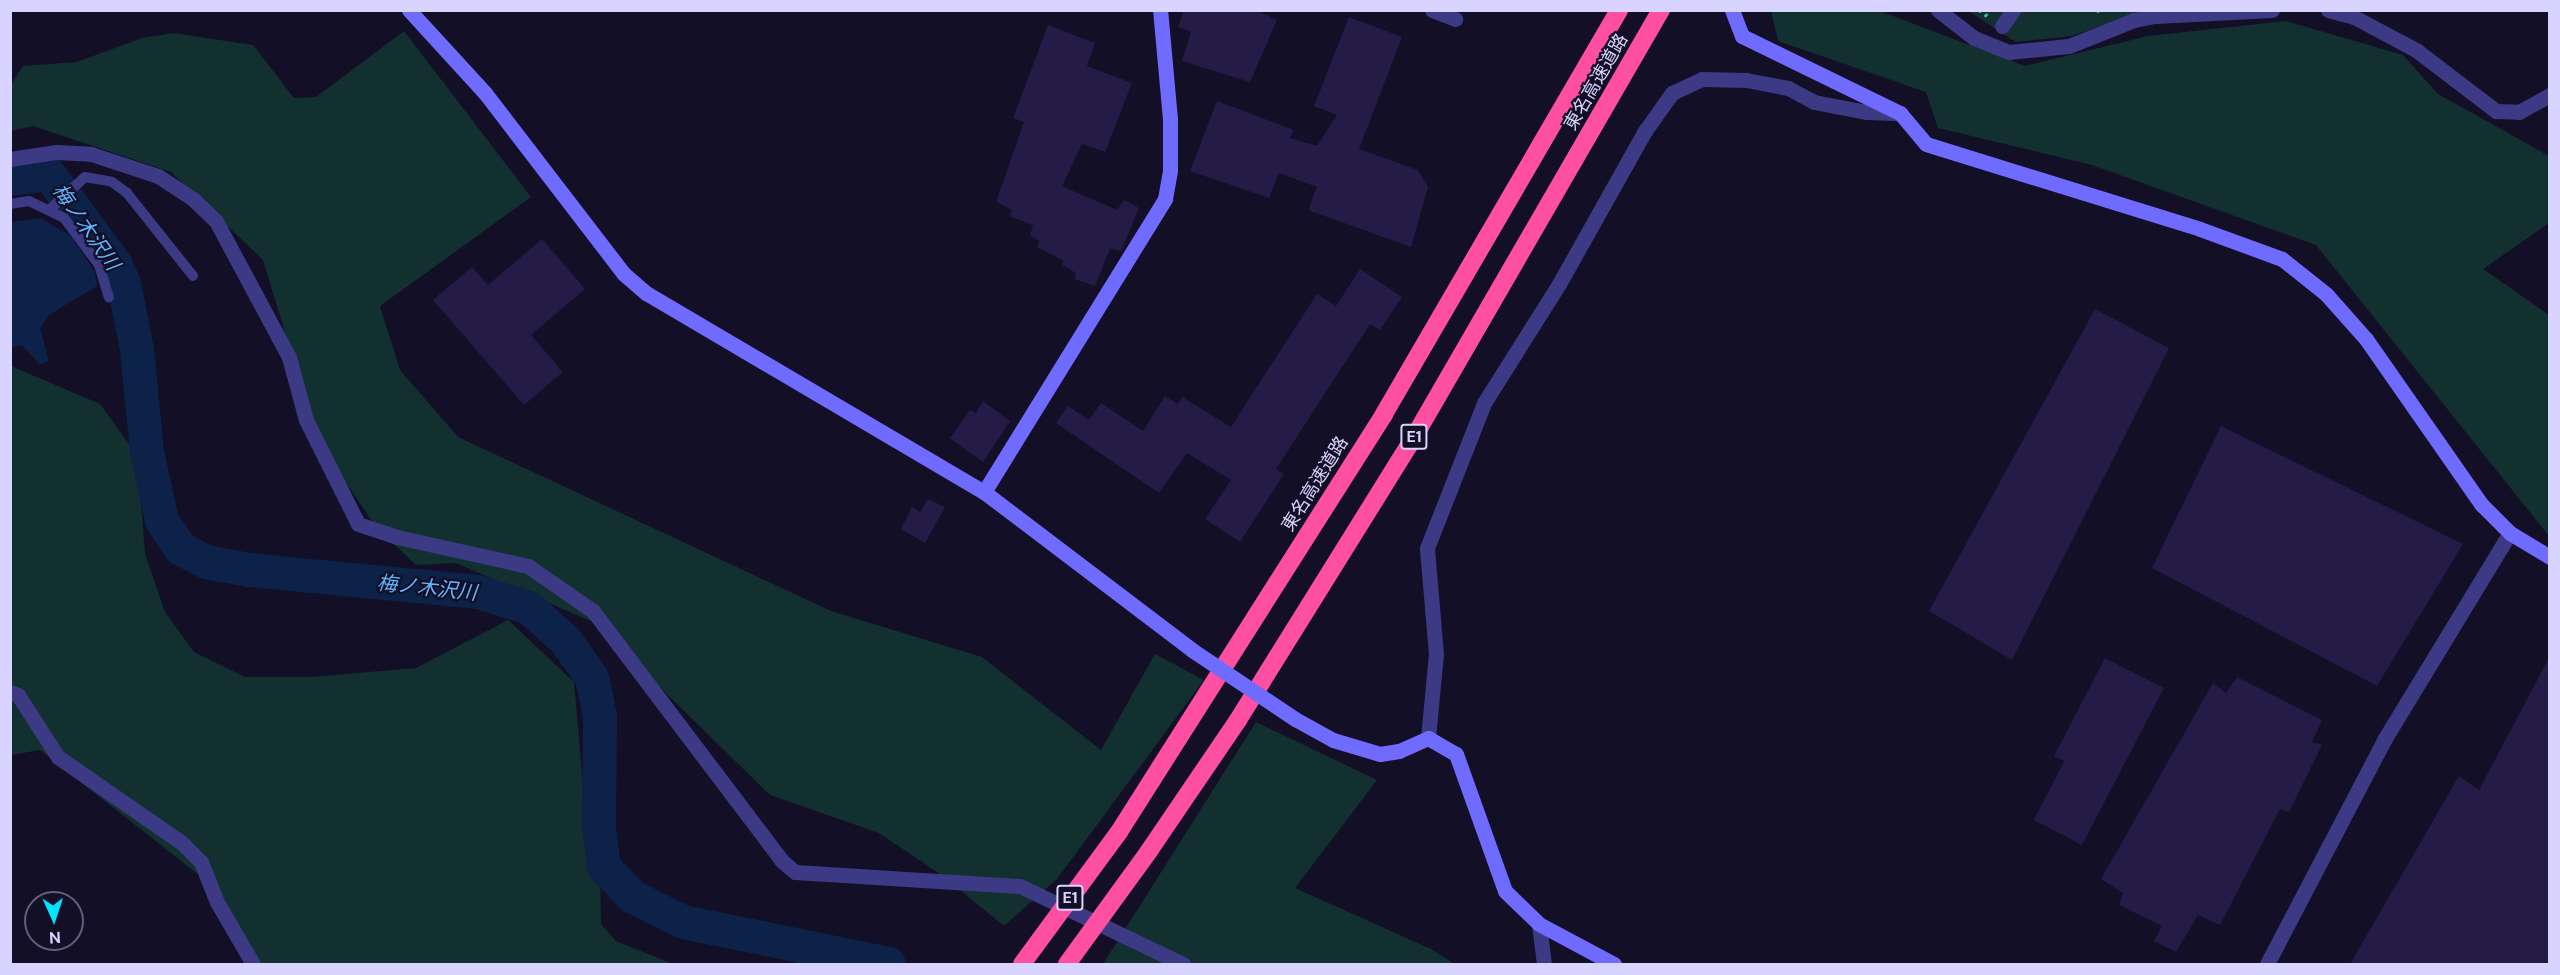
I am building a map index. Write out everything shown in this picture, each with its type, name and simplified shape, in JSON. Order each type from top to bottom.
[{"type":"highway","name":"東名高速道路","points":[[1022,964],[1119,832],[1384,414],[1619,10]]},
{"type":"highway","name":"東名高速道路","points":[[1067,964],[1149,851],[1238,720],[1410,444],[1661,10]]},
{"type":"street","points":[[409,10],[485,93],[624,274],[646,293],[984,492],[1192,650],[1295,719],[1333,740],[1380,754],[1399,751],[1428,738]]},
{"type":"street","points":[[984,492],[1110,294],[1165,199],[1170,170],[1170,119],[1160,10]]},
{"type":"street","points":[[1432,10],[1455,19]]},
{"type":"street","points":[[1732,10],[1742,36],[1900,113],[1926,144],[2200,229],[2282,259],[2326,294],[2366,339],[2482,505],[2510,533],[2550,556]]},
{"type":"street","points":[[1938,10],[1974,38],[2009,52],[2069,46],[2134,20],[2155,16],[2272,10]]},
{"type":"street","points":[[2002,26],[2013,10]]},
{"type":"street","points":[[2328,10],[2354,17],[2416,50],[2496,111],[2519,112],[2550,95]]},
{"type":"street","points":[[1428,738],[1436,654],[1427,548],[1484,403],[1559,284],[1645,130],[1672,93],[1702,79],[1746,80],[1788,88],[1814,102],[1867,112],[1900,113]]},
{"type":"street","points":[[10,159],[56,152],[91,154],[158,177],[193,199],[216,221],[290,357],[306,420],[358,524],[397,537],[528,566],[593,611],[781,860],[795,872],[1020,886],[1184,964]]},
{"type":"street","points":[[2267,964],[2384,740],[2510,533]]},
{"type":"street","points":[[10,692],[18,695],[58,757],[182,843],[201,862],[217,902],[253,964]]},
{"type":"street","points":[[1428,738],[1456,754],[1505,891],[1539,924],[1614,964]]},
{"type":"street","points":[[1539,924],[1544,964]]},
{"type":"lane","points":[[91,154],[92,177]]},
{"type":"lane","points":[[50,209],[85,177],[112,182],[127,193],[193,276]]},
{"type":"lane","points":[[10,204],[29,201],[50,209],[84,241],[99,265],[109,297]]},
{"type":"path","points":[[1979,10],[2002,26]]},
{"type":"path","points":[[2097,10],[2102,14]]},
{"type":"path","points":[[2093,17],[2111,10]]},
{"type":"green space","points":[[1771,11],[1880,11],[2025,66],[2148,36],[2286,21],[2403,55],[2438,94],[2549,156],[2549,223],[2483,269],[2549,315],[2549,536],[2316,245],[2092,165],[1938,128],[1926,92],[1778,41]]},
{"type":"green space","points":[[1968,11],[2143,11],[2072,36],[2016,42]]},
{"type":"green space","points":[[404,31],[531,197],[380,306],[400,370],[458,437],[831,611],[982,657],[1101,750],[1155,654],[1204,680],[1057,879],[1004,926],[943,876],[879,833],[770,795],[593,622],[456,563],[416,565],[376,527],[318,441],[263,260],[171,172],[33,126],[11,131],[11,85],[23,66],[77,62],[142,38],[173,33],[253,45],[294,98],[316,97]]},
{"type":"green space","points":[[11,366],[100,404],[129,444],[140,489],[145,554],[165,612],[194,652],[245,677],[310,677],[416,668],[508,620],[574,682],[586,818],[600,874],[601,924],[616,941],[673,964],[254,964],[209,883],[40,750],[11,755]]},
{"type":"green space","points":[[1256,722],[1377,780],[1295,888],[1431,949],[1455,964],[1103,964]]},
{"type":"water","points":[[40,218],[70,235],[95,272],[97,286],[49,315],[40,328],[49,361],[40,365],[22,345],[10,348],[11,222]]},
{"type":"building","points":[[1184,10],[1256,10],[1277,20],[1250,82],[1182,61],[1191,32],[1178,27]]},
{"type":"building","points":[[1349,17],[1402,37],[1359,149],[1418,170],[1428,187],[1411,247],[1308,210],[1317,187],[1279,173],[1269,198],[1190,171],[1217,101],[1294,130],[1290,138],[1317,146],[1337,115],[1314,106]]},
{"type":"building","points":[[1048,25],[1095,43],[1087,66],[1132,83],[1105,152],[1082,144],[1062,186],[1117,210],[1124,200],[1139,208],[1121,251],[1110,249],[1095,286],[1074,279],[1076,273],[1062,265],[1064,261],[1037,247],[1039,241],[1030,235],[1033,225],[1009,216],[1012,210],[996,202],[1024,122],[1013,118]]},
{"type":"building","points":[[542,239],[585,289],[531,335],[563,372],[524,405],[433,300],[472,267],[488,285]]},
{"type":"building","points":[[1360,269],[1402,297],[1380,330],[1370,324],[1276,469],[1284,474],[1240,542],[1205,519],[1231,480],[1187,453],[1159,493],[1056,423],[1068,406],[1089,420],[1101,403],[1143,431],[1165,396],[1178,404],[1182,397],[1231,427],[1317,294],[1336,306]]},
{"type":"building","points":[[2095,309],[2169,348],[2012,660],[1929,611]]},
{"type":"building","points":[[983,401],[1010,421],[983,462],[950,438],[970,410],[976,413]]},
{"type":"building","points":[[2221,426],[2463,544],[2377,686],[2152,568]]},
{"type":"building","points":[[928,499],[945,507],[925,543],[901,529],[912,507],[920,512]]},
{"type":"building","points":[[2550,656],[2550,964],[2350,964],[2459,776],[2479,790]]},
{"type":"building","points":[[2105,658],[2164,688],[2082,845],[2034,820],[2064,761],[2054,756]]},
{"type":"building","points":[[2237,677],[2322,720],[2312,742],[2322,745],[2289,812],[2280,809],[2220,925],[2198,915],[2176,952],[2154,941],[2162,926],[2119,905],[2123,893],[2101,879],[2213,683],[2226,693]]},
{"type":"waterway","name":"梅ノ木沢川","points":[[10,179],[49,174],[115,264],[124,283],[137,350],[147,452],[162,521],[181,549],[206,562],[249,570],[478,592],[529,608],[566,641],[592,678],[600,717],[599,827],[604,867],[633,897],[683,922],[889,964]]}]
